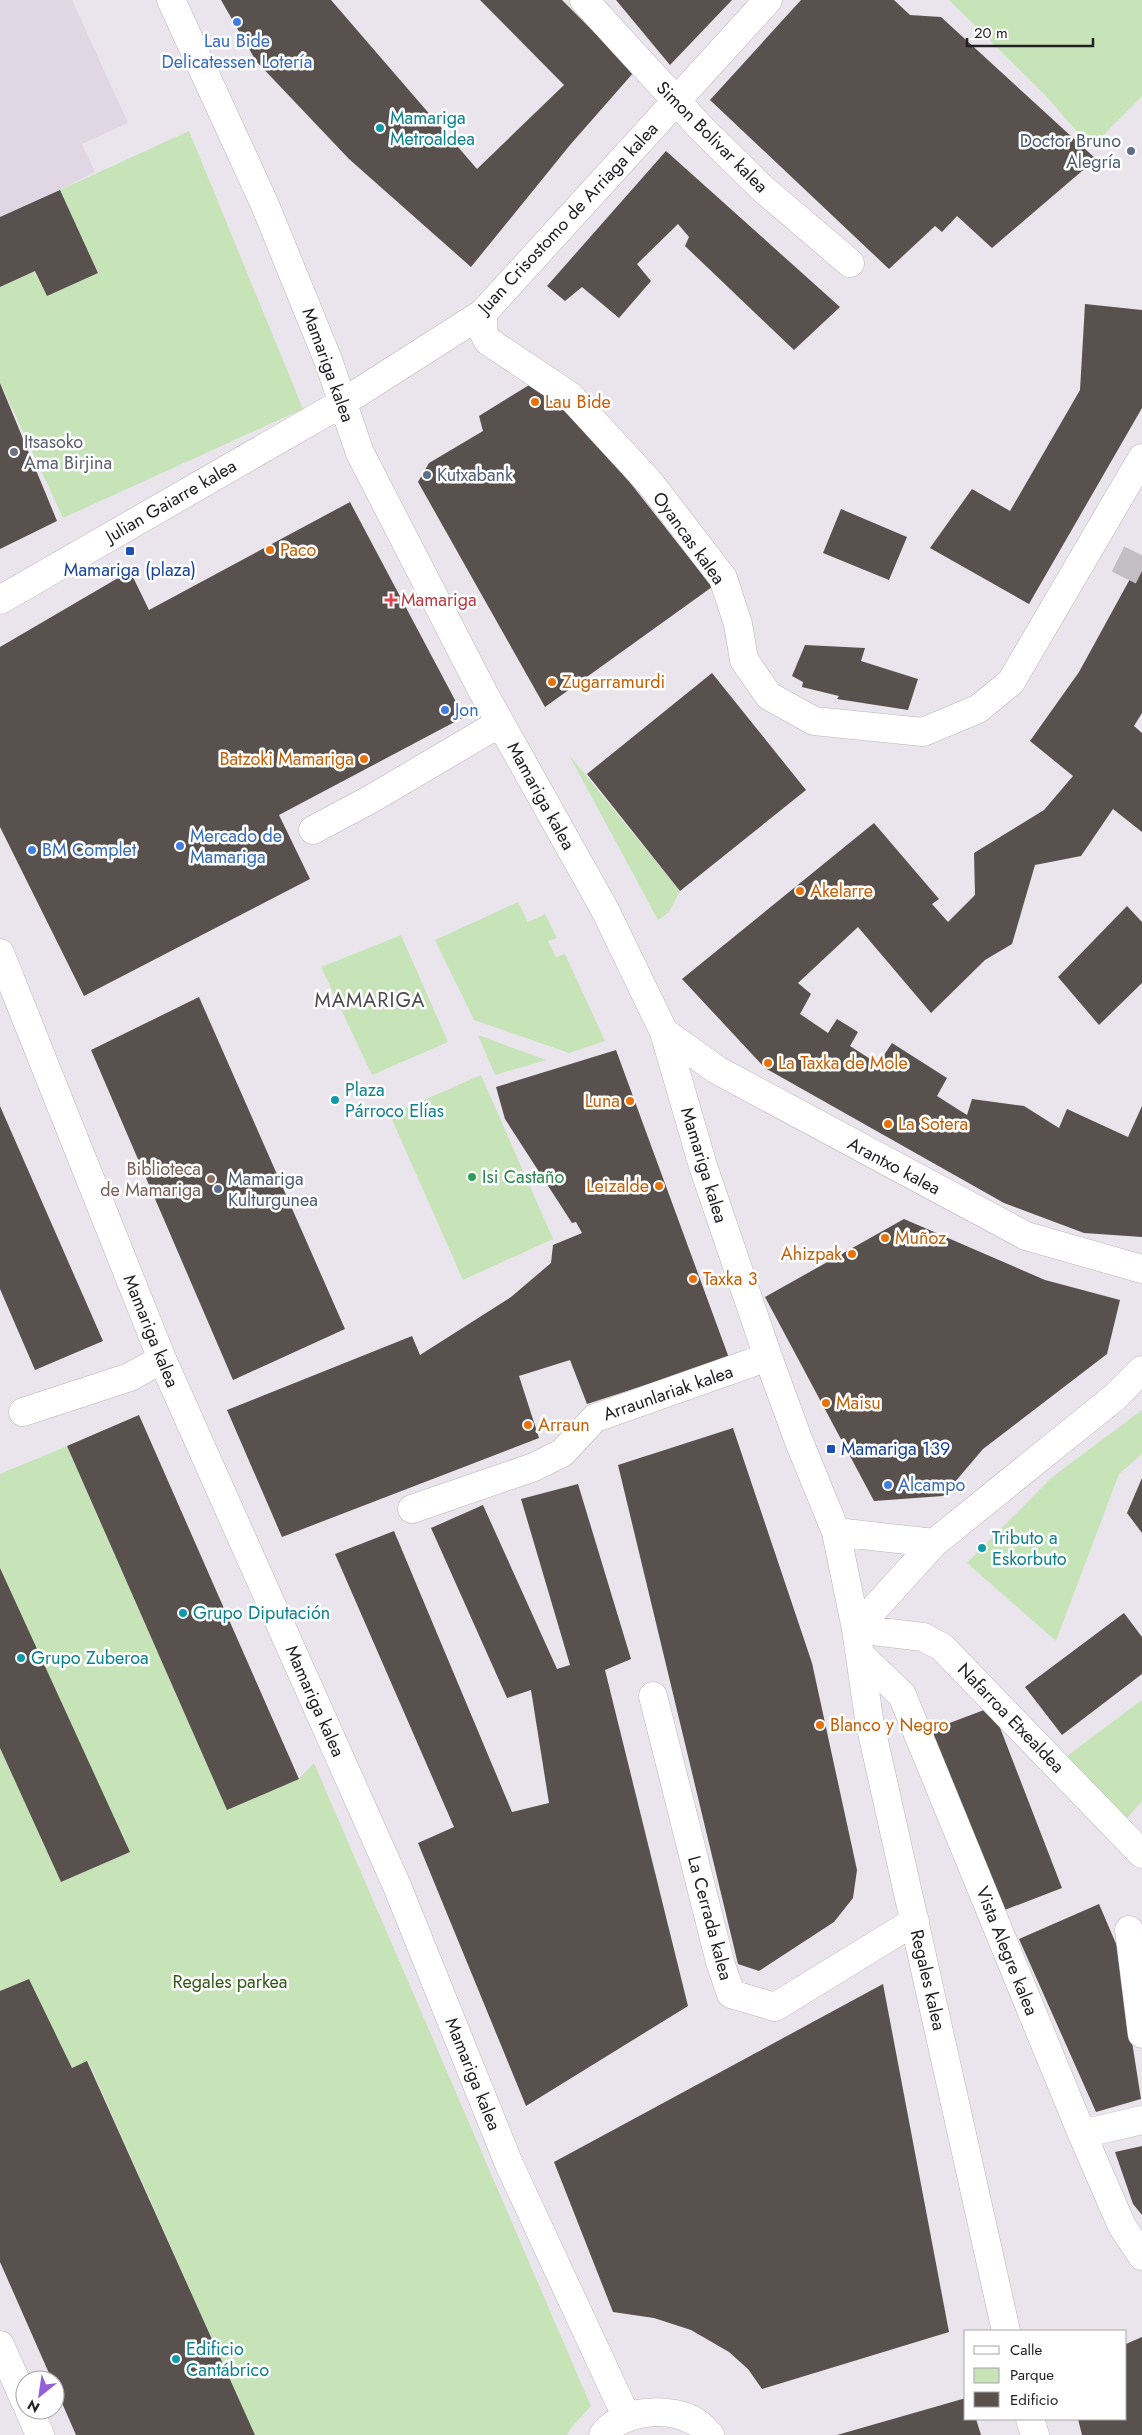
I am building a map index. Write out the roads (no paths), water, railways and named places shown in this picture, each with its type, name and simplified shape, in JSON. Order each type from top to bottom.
[{"type":"street","name":"Mamariga kalea","points":[[171,0],[265,205],[328,360],[360,453],[500,723],[605,910],[664,1032],[703,1166],[768,1357],[798,1440],[836,1532],[858,1642]]},
{"type":"street","name":"Simon Bolivar kalea","points":[[584,0],[675,102],[762,189],[850,263]]},
{"type":"street","name":"Juan Crisostomo de Arriaga kalea","points":[[342,403],[483,313],[768,0]]},
{"type":"street","name":"Oyancas kalea","points":[[483,313],[483,332],[488,341],[570,396],[650,483],[723,578],[738,624],[744,660],[769,696],[814,721],[923,732],[978,709],[1011,682],[1142,458]]},
{"type":"street","name":"Julian Gaiarre kalea","points":[[0,600],[342,403]]},
{"type":"street","name":"Mamariga kalea","points":[[312,830],[371,799],[500,723]]},
{"type":"street","name":"Mamariga kalea","points":[[0,953],[162,1360],[397,1886],[509,2164],[627,2418]]},
{"type":"street","name":"Arantxo kalea","points":[[664,1032],[717,1070],[1026,1236],[1141,1270]]},
{"type":"street","name":"Arraunlariak kalea","points":[[412,1509],[534,1467],[562,1453],[596,1418],[768,1357]]},
{"type":"street","points":[[23,1412],[130,1377],[162,1360]]},
{"type":"street","points":[[858,1642],[934,1543],[1114,1397],[1142,1370]]},
{"type":"street","points":[[836,1532],[934,1543]]},
{"type":"street","name":"Nafarroa Etxealdea","points":[[858,1642],[923,1637],[942,1647],[1142,1854]]},
{"type":"street","name":"Regales kalea","points":[[858,1642],[869,1718],[1006,2330]]},
{"type":"street","name":"Vista Alegre kalea","points":[[858,1642],[902,1696],[1082,2134],[1122,2226],[1142,2256]]},
{"type":"street","name":"La Cerrada kalea","points":[[653,1696],[720,1962],[731,1994],[775,2007],[915,1921]]},
{"type":"street","points":[[1128,1930],[1142,2034]]},
{"type":"street","points":[[1082,2134],[1142,2120]]},
{"type":"street","points":[[0,2345],[15,2379]]},
{"type":"street","points":[[603,2435],[636,2414],[674,2413],[696,2422],[710,2435]]},
{"type":"street","points":[[33,2420],[40,2435]]},
{"type":"street","points":[[1030,2420],[1036,2435]]},
{"type":"tunnel","points":[[1118,559],[1142,571]]},
{"type":"place","name":"Lau Bide Delicatessen Lotería","points":[[237,22]]},
{"type":"place","name":"Mamariga Metroaldea","points":[[380,128]]},
{"type":"place","name":"Doctor Bruno Alegría","points":[[1131,151]]},
{"type":"place","name":"Lau Bide","points":[[535,402]]},
{"type":"place","name":"Itsasoko Ama Birjina","points":[[14,452]]},
{"type":"place","name":"Kutxabank","points":[[427,475]]},
{"type":"place","name":"Paco","points":[[270,550]]},
{"type":"place","name":"Mamariga (plaza)","points":[[130,551]]},
{"type":"place","name":"Mamariga","points":[[391,600]]},
{"type":"place","name":"Zugarramurdi","points":[[552,682]]},
{"type":"place","name":"Jon","points":[[445,710]]},
{"type":"place","name":"Batzoki Mamariga","points":[[364,759]]},
{"type":"place","name":"Mercado de Mamariga","points":[[180,846]]},
{"type":"place","name":"BM Complet","points":[[32,850]]},
{"type":"place","name":"Akelarre","points":[[800,891]]},
{"type":"place","name":"La Taxka de Mole","points":[[768,1063]]},
{"type":"place","name":"Plaza Párroco Elías","points":[[335,1100]]},
{"type":"place","name":"Luna","points":[[630,1101]]},
{"type":"place","name":"La Sotera","points":[[888,1124]]},
{"type":"place","name":"Isi Castaño","points":[[472,1177]]},
{"type":"place","name":"Biblioteca de Mamariga","points":[[211,1179]]},
{"type":"place","name":"Leizalde","points":[[659,1186]]},
{"type":"place","name":"Mamariga Kulturgunea","points":[[218,1189]]},
{"type":"place","name":"Muñoz","points":[[885,1238]]},
{"type":"place","name":"Ahizpak","points":[[852,1254]]},
{"type":"place","name":"Taxka 3","points":[[693,1279]]},
{"type":"place","name":"Maisu","points":[[826,1403]]},
{"type":"place","name":"Arraun","points":[[528,1425]]},
{"type":"place","name":"Mamariga 139","points":[[831,1449]]},
{"type":"place","name":"Alcampo","points":[[888,1485]]},
{"type":"place","name":"Tributo a Eskorbuto","points":[[982,1548]]},
{"type":"place","name":"Grupo Diputación","points":[[183,1613]]},
{"type":"place","name":"Grupo Zuberoa","points":[[21,1658]]},
{"type":"place","name":"Blanco y Negro","points":[[820,1725]]},
{"type":"place","name":"Edificio Cantábrico","points":[[176,2359]]},
{"type":"district","name":"MAMARIGA","points":[[370,1000]]},
{"type":"park label","name":"Regales parkea","points":[[230,1982]]}]
